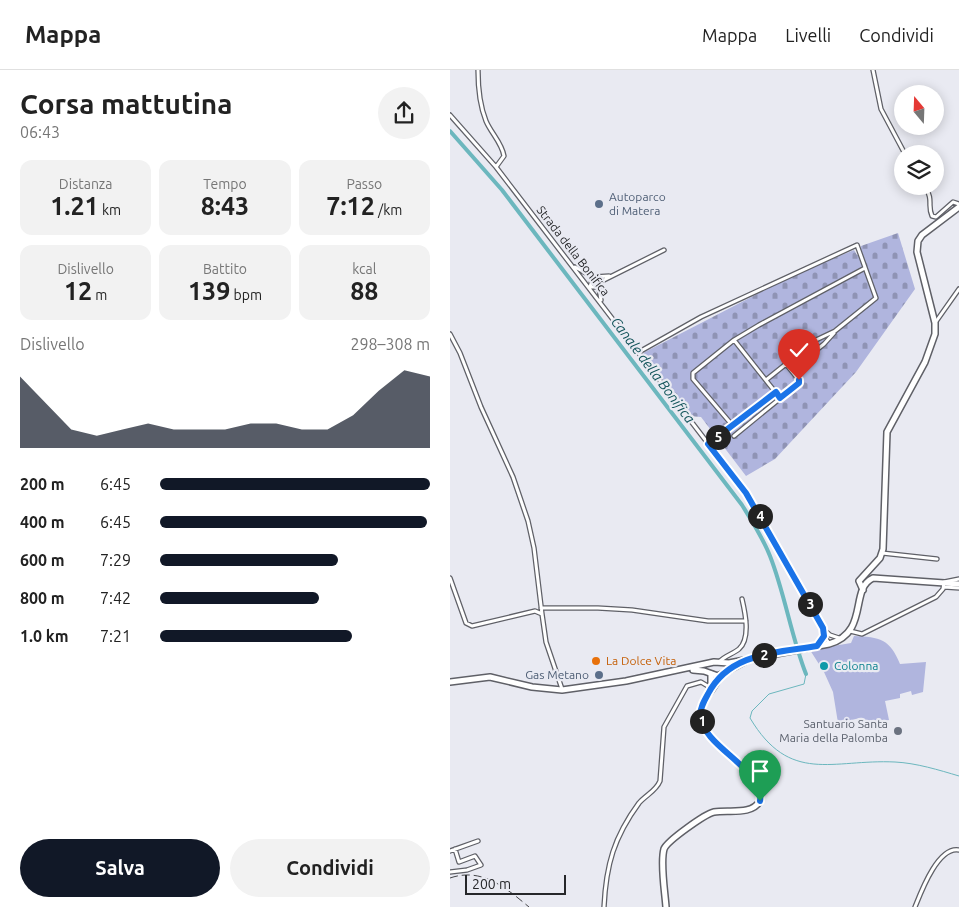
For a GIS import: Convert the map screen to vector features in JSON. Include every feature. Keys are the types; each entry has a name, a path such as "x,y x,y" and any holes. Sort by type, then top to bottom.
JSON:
{"main road":[{"path":"863,590 859,581 882,554 887,432 925,362 935,334 935,323 923,280 918,241 922,235 959,205"},
{"path":"450,682 490,677 532,687 562,690 829,644 842,639 850,631 858,615 863,590 868,580 879,577 944,585 959,584"},
{"path":"687,669 721,674 751,658"},
{"path":"666,907 664,851 668,842 708,814 749,810 758,805 760,801 757,786 734,758 715,742 701,718 702,706 721,674 723,667 719,662"},
{"path":"711,664 711,688"}],"street":[{"path":"478,70 478,83 485,120 503,150 504,156 496,167"},
{"path":"873,70 882,109 900,145"},
{"name":"Strada della Bonifica","path":"450,115 496,167 574,266 746,493 823,628"},
{"path":"929,195 932,216 936,217 953,202 959,205"},
{"path":"639,352 701,317 857,246 876,298 791,370"},
{"path":"593,277 590,288 599,287 610,276 664,250"},
{"path":"574,266 593,277 610,276"},
{"path":"733,426 692,375 734,340 865,268"},
{"path":"599,287 601,302"},
{"path":"935,323 959,289"},
{"path":"766,380 816,340 835,331"},
{"path":"450,334 464,362 522,500 532,536 546,642 562,690"},
{"path":"734,340 780,398"},
{"path":"734,436 799,383 786,364"},
{"path":"708,444 776,392"},
{"path":"882,554 888,552 937,559"},
{"path":"450,578 466,623 472,626 535,611 542,614"},
{"path":"850,631 862,634 936,597 944,585 959,579"},
{"path":"944,585 959,588"},
{"path":"719,662 740,648 746,620 742,598"},
{"path":"541,608 606,608 708,621 746,620"},
{"path":"823,628 830,635 842,639"},
{"path":"823,628 824,636 829,644"},
{"path":"829,644 830,635"},
{"path":"814,646 824,636"},
{"path":"604,907 609,866 617,837 641,801 658,786 660,781 664,726 687,686 700,682 711,688"},
{"path":"450,851 478,840"},
{"path":"450,872 467,870 480,865 476,856 459,862 455,849"},
{"path":"915,907 932,870 945,855 952,850 959,850"}],"green space":[{"path":"898,233 915,289 856,372 775,459 746,476 701,417 689,416 643,353 796,274 854,250 857,255 861,254 861,246"},
{"path":"854,636 871,637 888,644 900,664 926,662 923,692 912,695 911,691 900,694 900,698 885,701 889,720 872,723 871,720 861,723 860,718 838,723 833,692 824,672 810,650 851,643"}],"waterway":[{"name":"Canale della Bonifica","path":"450,131 502,190 742,505 761,536 770,556 806,674"},
{"path":"806,674 804,684 769,694 752,711 750,718 765,739 781,753 797,761 814,764 895,762 927,767 959,776"}],"railway":[{"path":"450,878 462,875 483,877 493,881 529,907"}],"place":[{"name":"Autoparco di Matera","path":"599,204"},
{"name":"La Dolce Vita","path":"596,661"},
{"name":"Colonna","path":"824,666"},
{"name":"Gas Metano","path":"599,675"},
{"name":"Santuario Santa Maria della Palomba","path":"898,731"}],"route":[{"path":"760,801 761,797 757,786 734,758 715,742 703,724 700,711 711,688 722,673 751,658 817,646 824,636 823,628 746,493 708,444 776,392 780,398 799,383 799,380"}]}
